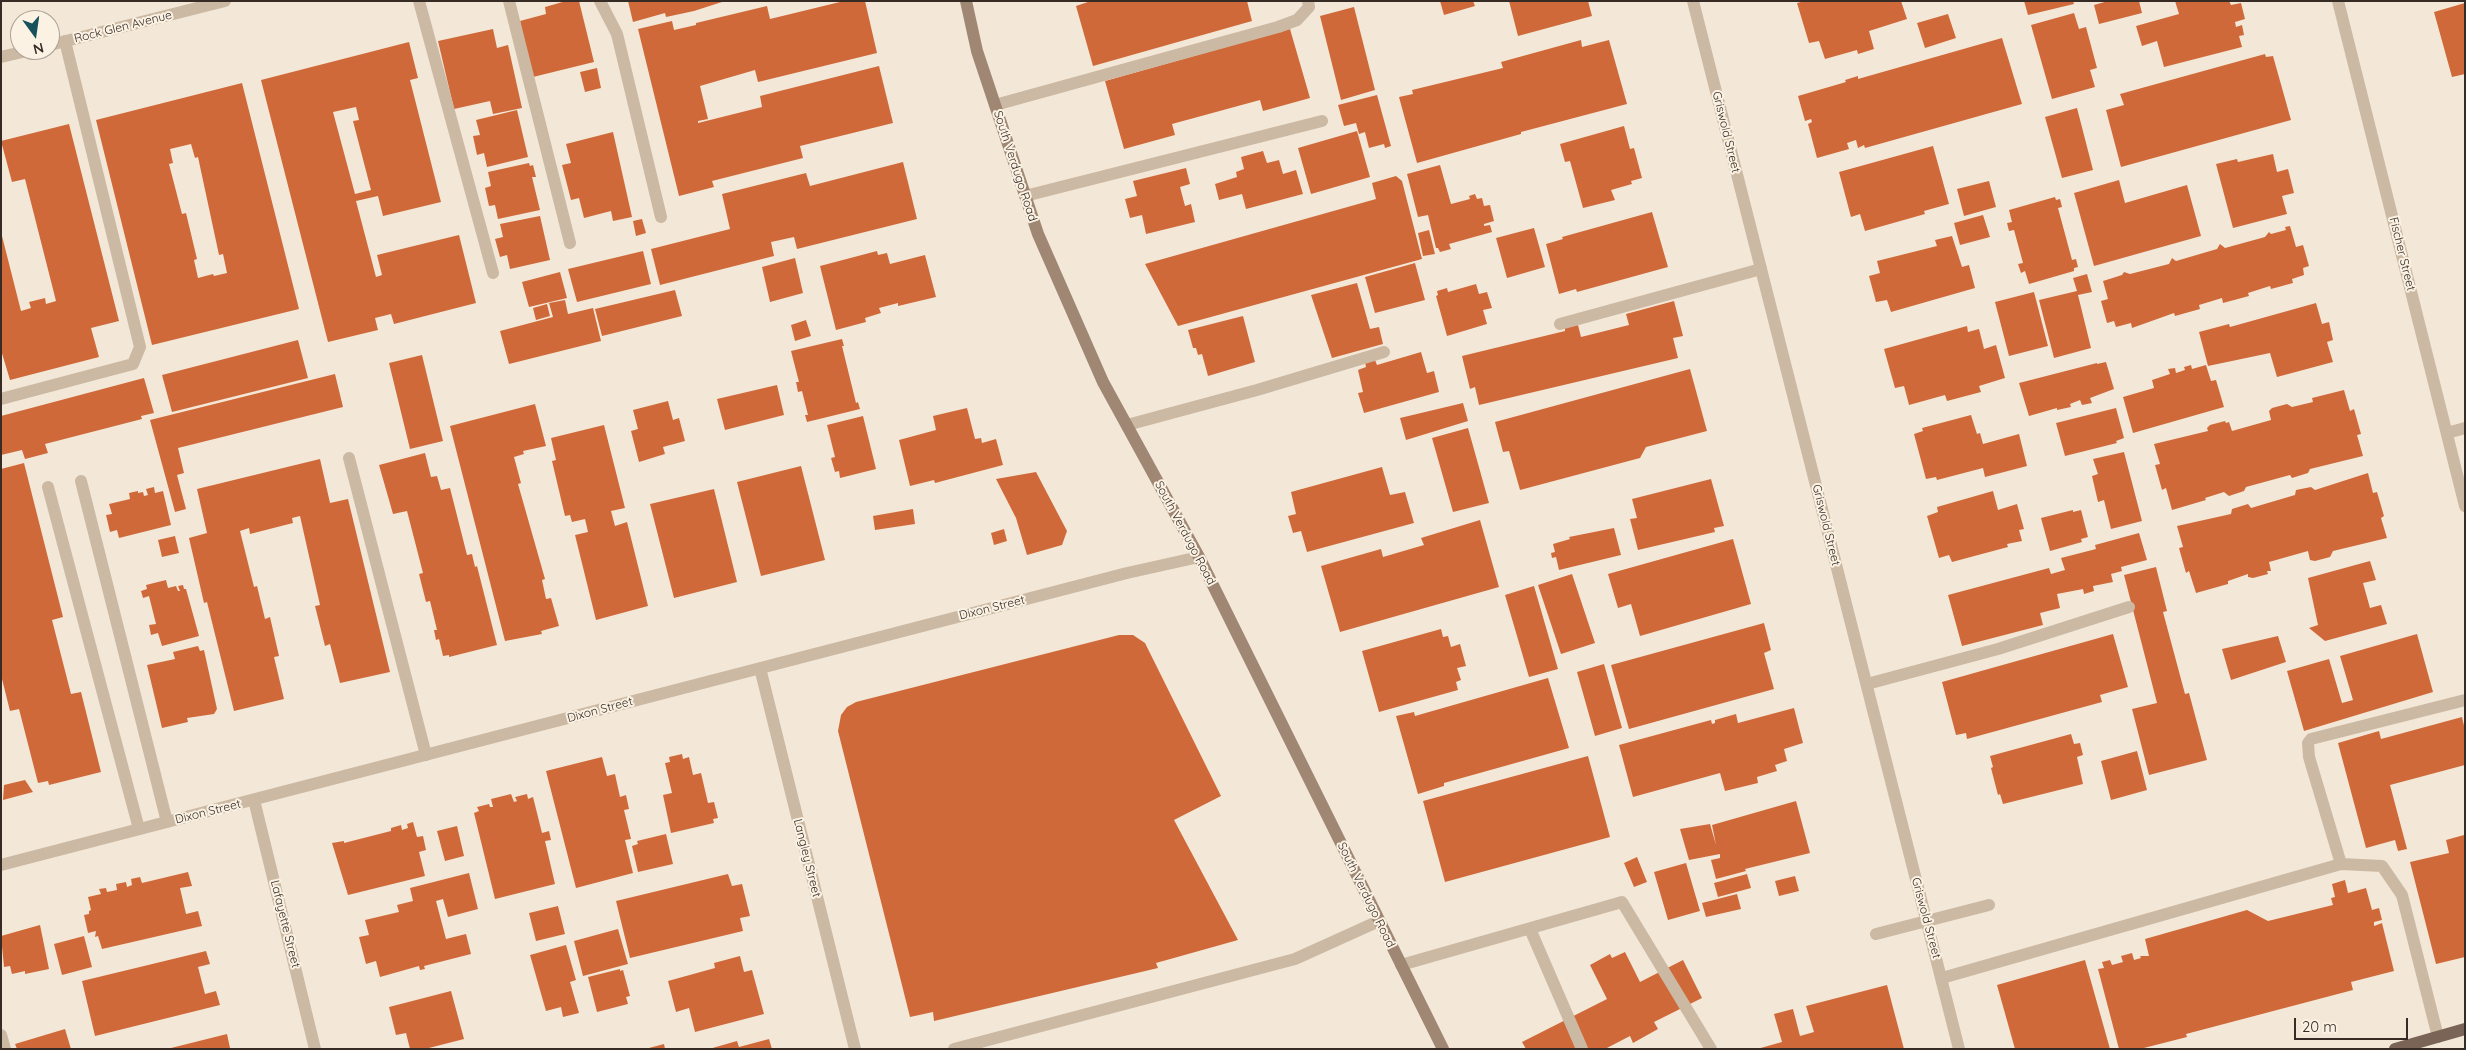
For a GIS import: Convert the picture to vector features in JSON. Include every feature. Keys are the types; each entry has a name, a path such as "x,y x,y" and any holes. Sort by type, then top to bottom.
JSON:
{"main road":[{"name":"South Verdugo Road","path":"966,1 977,51 1038,234 1092,356 1127,425 1199,557 1443,1049"},
{"path":"2395,1049 2414,1046 2465,1029"}],"street":[{"name":"Rock Glen Avenue","path":"60,42 225,1"},
{"path":"419,1 494,273"},
{"path":"509,1 570,243"},
{"path":"600,1 617,34 661,217"},
{"path":"995,105 1278,27 1297,20 1309,7 1308,1"},
{"name":"Griswold Street","path":"1693,1 1959,1049"},
{"name":"Fischer Street","path":"2338,1 2465,506"},
{"path":"1,398 133,364 140,347 65,41"},
{"path":"1025,196 1322,121"},
{"path":"1560,324 1761,270"},
{"path":"1127,425 1384,352"},
{"path":"2447,433 2465,428"},
{"path":"349,458 426,755"},
{"path":"80,480 167,822"},
{"path":"48,487 139,829"},
{"name":"Dixon Street","path":"1,865 760,668 1199,557"},
{"path":"1867,684 1998,649 2129,607"},
{"name":"Langley Street","path":"760,668 855,1049"},
{"path":"2341,864 2309,757 2308,743 2311,739 2465,700"},
{"name":"Lafayette Street","path":"254,800 315,1049"},
{"path":"1942,978 2341,864 2382,866 2402,895 2438,1037"},
{"path":"1402,966 1622,902 1711,1049"},
{"path":"1876,934 1989,905"},
{"path":"954,1049 1295,959 1379,920"},
{"path":"1530,929 1582,1049"},
{"path":"1,1035 5,1049"}],"building":[{"path":"566,1 579,1 594,62 533,77 520,21 546,14 545,7"},
{"path":"628,1 722,2 694,11 666,17 665,13 633,22"},
{"path":"844,1 865,1 877,53 758,82 755,70 700,86 708,119 698,121 698,123 762,107 760,96 879,66 893,123 800,146 803,158 712,181 714,187 679,196 638,29 672,21 674,30 767,6 770,19"},
{"path":"1091,1 1247,1 1252,21 1093,66 1076,6"},
{"path":"1440,1 1473,1 1475,6 1444,15"},
{"path":"1509,1 1588,1 1592,16 1518,36"},
{"path":"1805,1 1901,1 1907,19 1869,31 1874,49 1858,54 1857,50 1825,59 1819,41 1809,43 1797,3"},
{"path":"2024,1 2073,1 2074,4 2028,15"},
{"path":"2108,1 2139,1 2142,13 2099,24 2094,5"},
{"path":"2175,1 2229,1 2231,5 2241,3 2245,19 2235,22 2236,27 2242,25 2244,35 2239,36 2242,47 2164,67 2157,41 2142,46 2136,26 2179,14"},
{"path":"2465,3 2465,74 2452,77 2434,12"},
{"path":"1354,7 1375,90 1341,100 1320,16"},
{"path":"2074,13 2079,29 2086,27 2097,68 2090,70 2095,87 2052,99 2031,25"},
{"path":"1948,14 1956,38 1925,48 1917,23"},
{"path":"493,29 497,48 508,45 522,108 493,114 490,101 454,109 438,41"},
{"path":"1290,29 1310,98 1263,111 1260,100 1172,124 1175,135 1124,149 1105,81"},
{"path":"2002,38 2022,104 1865,148 1864,145 1858,148 1856,140 1847,143 1849,149 1817,158 1808,124 1812,122 1811,119 1805,121 1798,96 1846,82 1845,80 1858,76 1858,79"},
{"path":"1581,40 1582,47 1609,40 1627,104 1521,132 1521,134 1417,163 1399,97 1413,94 1412,90 1503,68 1501,62"},
{"path":"409,42 418,78 410,80 441,202 383,216 378,196 356,201 376,277 382,275 377,255 459,235 476,303 394,324 391,314 375,318 378,330 328,342 261,80","holes":["356,107 359,120 353,121 371,190 355,194 333,112"]},
{"path":"2265,54 2266,57 2273,56 2291,120 2121,167 2106,110 2124,105 2120,94"},
{"path":"597,68 601,88 585,92 580,72"},
{"path":"242,83 299,309 152,345 96,120","holes":["191,144 195,158 198,157 219,255 223,254 227,273 198,278 194,260 197,259 186,213 182,214 169,164 173,163 170,149"]},
{"path":"1377,95 1391,146 1385,148 1384,144 1369,148 1365,132 1359,134 1356,123 1344,126 1338,105"},
{"path":"2077,108 2093,170 2062,178 2045,117"},
{"path":"517,110 528,157 487,167 484,153 477,155 473,136 480,135 476,120"},
{"path":"69,124 119,321 91,328 99,357 10,380 1,350 1,232 21,311 31,308 29,302 45,298 46,304 56,301 25,179 12,182 1,141"},
{"path":"1624,126 1630,149 1634,148 1642,178 1631,181 1632,184 1611,190 1615,200 1583,208 1570,161 1565,162 1560,144"},
{"path":"1357,131 1370,177 1311,194 1298,148"},
{"path":"613,132 632,217 613,221 611,211 584,218 579,198 571,200 562,165 571,163 566,144"},
{"path":"1933,146 1949,204 1924,211 1925,214 1865,231 1860,214 1851,217 1839,172"},
{"path":"1263,151 1267,163 1279,160 1283,174 1296,170 1303,194 1246,209 1242,194 1219,200 1215,184 1237,177 1236,172 1244,169 1241,157"},
{"path":"2273,154 2277,172 2288,169 2294,193 2282,196 2287,214 2233,228 2216,164 2237,159 2238,162"},
{"path":"903,162 917,219 797,249 794,237 771,242 774,256 660,285 651,249 730,229 722,194 806,173 810,186"},
{"path":"529,163 530,166 533,165 536,177 532,177 540,210 498,219 495,205 489,206 485,188 491,186 488,172"},
{"path":"1440,165 1451,204 1470,199 1469,196 1475,194 1477,199 1482,198 1484,206 1490,205 1494,221 1484,224 1484,226 1490,225 1492,232 1449,244 1451,249 1440,252 1436,248 1428,215 1418,217 1407,174"},
{"path":"1186,168 1190,184 1180,187 1185,206 1191,204 1195,222 1146,234 1142,215 1130,218 1125,199 1137,196 1133,181"},
{"path":"1396,176 1402,181 1422,259 1178,326 1145,264 1376,199 1372,183"},
{"path":"2119,180 2125,203 2187,185 2201,236 2094,266 2074,193"},
{"path":"1989,181 1996,207 1964,216 1957,189"},
{"path":"2055,197 2056,200 2060,199 2062,207 2058,208 2072,260 2076,259 2078,267 2074,268 2074,271 2029,284 2025,271 2021,273 2018,264 2023,263 2014,230 2009,231 2007,223 2012,222 2009,210"},
{"path":"1652,212 1668,267 1577,292 1576,289 1559,294 1546,244 1563,239 1562,237"},
{"path":"1983,215 1990,237 1960,245 1954,223"},
{"path":"540,216 550,260 510,269 507,255 500,257 495,239 503,237 500,224"},
{"path":"642,219 646,233 636,236 633,221"},
{"path":"2290,226 2296,247 2303,245 2309,266 2303,268 2304,275 2292,279 2293,283 2271,289 2270,286 2248,293 2249,296 2223,303 2222,298 2199,305 2200,309 2175,316 2174,313 2132,328 2131,323 2116,327 2114,321 2107,323 2101,301 2108,299 2103,281 2122,275 2124,272 2130,274 2169,264 2172,258 2176,261 2217,249 2220,244 2225,248 2265,237 2269,232 2271,234 2286,230 2285,227"},
{"path":"1534,228 1545,267 1507,278 1496,238"},
{"path":"1429,230 1435,254 1423,256 1418,233"},
{"path":"1952,236 1962,267 1969,265 1975,288 1891,312 1887,300 1876,302 1869,276 1880,273 1877,261 1937,246 1935,240"},
{"path":"643,251 651,284 577,302 568,269"},
{"path":"877,251 878,255 887,253 890,264 925,255 936,297 898,306 898,303 879,308 881,313 865,318 866,322 836,330 820,266"},
{"path":"795,258 803,293 770,302 762,267"},
{"path":"1415,263 1425,300 1375,313 1365,277"},
{"path":"560,272 567,298 529,307 522,282"},
{"path":"2087,274 2092,292 2078,295 2091,348 2054,358 2039,300 2077,291 2073,278"},
{"path":"1357,283 1370,329 1379,327 1383,344 1332,358 1311,295"},
{"path":"1476,284 1479,294 1487,292 1492,308 1483,310 1487,324 1447,336 1436,296 1438,295 1437,291 1447,288 1448,292"},
{"path":"675,290 682,316 602,336 595,309"},
{"path":"2034,292 2048,346 2009,356 1995,302"},
{"path":"565,300 568,314 593,308 601,341 509,364 500,331 553,317 549,303"},
{"path":"1674,301 1683,336 1673,338 1678,358 1479,405 1475,387 1470,389 1462,356 1565,331 1565,328 1578,325 1581,337 1629,325 1626,314"},
{"path":"2316,303 2322,324 2329,322 2333,340 2327,342 2333,362 2277,377 2270,353 2208,366 2199,332 2229,324 2230,327"},
{"path":"547,304 550,316 536,320 533,308"},
{"path":"1243,316 1255,362 1208,376 1202,354 1198,355 1196,348 1193,348 1188,330"},
{"path":"806,320 811,336 795,341 791,325"},
{"path":"1967,326 1968,332 1979,329 1984,349 1996,345 2005,378 1979,386 1981,392 1947,401 1945,395 1909,405 1904,386 1895,388 1884,349"},
{"path":"842,339 856,403 858,402 860,409 807,422 805,415 808,415 802,391 798,392 796,382 799,382 791,351"},
{"path":"298,340 308,378 172,412 162,375"},
{"path":"1421,352 1427,373 1434,371 1439,392 1364,413 1358,393 1363,392 1358,370 1366,367 1365,362 1375,360 1377,365"},
{"path":"422,355 443,441 410,449 389,363"},
{"path":"2106,362 2114,389 2090,398 2092,403 2082,405 2080,400 2070,404 2071,407 2057,410 2057,408 2029,416 2019,383"},
{"path":"2191,365 2192,369 2206,365 2211,381 2216,380 2224,407 2133,433 2123,397 2154,388 2152,380 2170,374 2168,369 2175,368 2176,373 2185,370 2184,367"},
{"path":"1690,369 1707,431 1646,447 1640,458 1520,490 1509,451 1503,452 1495,422"},
{"path":"335,374 343,407 178,448 184,473 177,475 186,509 175,512 150,420"},
{"path":"144,378 154,413 141,416 142,419 45,444 48,453 25,459 22,450 1,455 1,416"},
{"path":"777,385 784,415 725,430 717,399"},
{"path":"2344,390 2350,411 2354,409 2361,434 2357,435 2363,456 2310,469 2308,473 2292,478 2290,475 2246,487 2244,491 2229,496 2224,492 2205,498 2206,500 2172,510 2166,488 2162,490 2155,465 2160,464 2154,444 2208,431 2207,428 2210,425 2225,421 2226,423 2229,422 2232,431 2271,420 2269,411 2272,408 2287,404 2292,407 2313,402 2312,398"},
{"path":"668,401 673,420 679,418 685,441 663,447 665,454 639,462 631,431 638,429 633,410"},
{"path":"1463,403 1468,421 1406,440 1400,418"},
{"path":"535,404 546,446 523,451 524,454 514,457 521,483 518,484 545,579 542,580 546,599 551,598 559,626 541,631 542,634 505,641 450,426"},
{"path":"967,408 975,439 981,438 982,443 996,439 1003,465 935,483 934,480 910,486 899,440 936,430 933,416"},
{"path":"2116,408 2124,438 2116,441 2117,443 2065,456 2056,423"},
{"path":"1971,415 1977,434 1980,433 1983,444 2019,434 2027,466 1985,477 1983,468 1937,480 1936,477 1926,479 1914,434 1923,431 1922,428"},
{"path":"863,416 876,469 840,478 839,471 835,472 831,458 835,457 827,425"},
{"path":"604,425 625,508 611,511 615,526 627,522 648,606 596,620 575,535 588,532 585,519 572,522 570,515 565,516 552,461 556,460 551,438"},
{"path":"1468,428 1489,503 1453,512 1432,438"},
{"path":"2124,452 2142,521 2111,529 2104,500 2098,502 2092,476 2098,474 2093,459"},
{"path":"425,453 431,477 437,476 441,490 450,488 467,555 472,554 475,567 477,566 497,645 449,657 449,655 443,656 439,639 436,640 434,630 437,630 430,601 426,602 419,574 423,573 407,511 393,514 379,465"},
{"path":"320,459 330,503 348,499 390,672 340,683 330,644 325,646 315,606 320,605 300,516 292,518 293,523 250,534 249,528 240,531 254,587 257,586 265,619 270,617 279,656 274,657 284,699 234,711 207,602 204,603 189,538 207,533 197,489"},
{"path":"24,463 63,617 52,620 71,694 81,692 101,772 49,785 48,781 38,783 19,709 10,711 1,675 1,469"},
{"path":"801,466 825,560 761,576 737,482"},
{"path":"1382,467 1390,495 1405,492 1414,523 1307,552 1301,531 1293,533 1288,516 1296,514 1291,492"},
{"path":"1036,472 1067,531 1062,545 1027,555 1016,518 996,479"},
{"path":"2368,473 2373,493 2377,492 2384,516 2381,518 2387,538 2333,551 2330,557 2315,561 2310,560 2308,551 2269,562 2271,571 2267,571 2268,574 2253,578 2248,577 2248,574 2228,581 2228,584 2196,593 2189,571 2186,573 2179,548 2183,547 2177,526 2231,514 2232,509 2248,504 2251,508 2295,495 2296,490 2311,487 2315,490"},
{"path":"1711,479 1724,526 1714,528 1715,532 1638,550 1630,519 1637,518 1632,499"},
{"path":"154,487 155,493 163,491 171,525 119,538 117,530 110,532 106,515 112,514 109,504 130,499 129,493 138,491 138,493 143,492 144,496 148,495 146,489"},
{"path":"714,489 737,582 674,598 650,504"},
{"path":"1993,491 1998,510 2017,504 2024,529 2019,530 2022,541 2007,544 2008,547 1952,562 1949,555 1939,558 1927,516 1938,512 1937,507"},
{"path":"913,509 915,524 875,530 873,516"},
{"path":"2073,510 2073,512 2081,510 2088,537 2081,539 2082,542 2050,551 2041,518"},
{"path":"1480,520 1499,587 1340,632 1321,566 1381,549 1383,557 1424,545 1421,538"},
{"path":"1614,528 1621,555 1559,570 1556,557 1552,558 1551,553 1555,552 1553,544 1570,539 1569,537"},
{"path":"1004,529 1007,541 994,545 991,533"},
{"path":"2139,533 2147,560 2121,567 2122,571 2111,574 2113,582 2093,586 2094,591 2084,594 2083,589 2057,594 2060,608 2040,613 2043,625 1962,646 1948,595 2049,568 2051,574 2065,570 2061,558 2096,549 2095,545"},
{"path":"175,536 179,553 162,557 158,540"},
{"path":"1733,539 1751,604 1640,636 1631,604 1618,608 1608,574"},
{"path":"2370,561 2376,580 2363,583 2370,608 2381,605 2387,624 2325,641 2309,628 2318,625 2308,578"},
{"path":"2156,567 2167,611 2163,612 2185,694 2189,693 2207,760 2149,775 2132,709 2157,703 2124,575"},
{"path":"1572,574 1595,643 1561,654 1538,585"},
{"path":"166,580 168,588 176,586 178,591 180,591 178,586 183,585 184,589 186,589 199,636 162,646 158,633 151,635 149,625 156,624 149,596 143,598 141,591 147,589 146,585"},
{"path":"1534,586 1558,669 1529,677 1505,595"},
{"path":"1764,623 1771,650 1764,653 1774,689 1629,729 1611,665"},
{"path":"1441,629 1443,637 1448,636 1451,647 1460,644 1466,666 1457,668 1461,680 1456,682 1458,690 1379,712 1362,651"},
{"path":"2113,634 2128,687 2100,695 2102,702 1967,739 1966,733 1956,735 1942,682"},
{"path":"2417,634 2433,692 2304,731 2287,671 2329,659 2342,703 2353,700 2340,656"},
{"path":"1119,635 1133,635 1145,643 1221,796 1174,820 1238,940 1156,963 1158,968 934,1021 933,1012 910,1017 838,731 841,715 847,707 856,702"},
{"path":"2278,636 2286,662 2231,680 2222,649"},
{"path":"198,646 200,651 204,650 217,709 214,714 187,718 188,722 162,728 147,665 175,659 173,652"},
{"path":"1604,664 1622,728 1595,736 1577,672"},
{"path":"1548,678 1569,748 1444,783 1444,786 1418,794 1396,716 1414,712 1415,716"},
{"path":"1794,708 1803,743 1784,749 1787,761 1775,765 1777,771 1757,777 1758,783 1725,791 1720,773 1633,797 1619,745 1711,720 1712,724 1715,723 1715,720 1736,714 1738,723"},
{"path":"2462,717 2465,730 2465,765 2390,785 2407,849 2398,851 2395,840 2366,848 2338,743 2379,731 2381,739"},
{"path":"2071,734 2074,744 2080,743 2083,755 2077,757 2083,784 2003,804 2000,794 1998,795 1990,756"},
{"path":"2137,751 2147,790 2111,800 2101,761"},
{"path":"682,754 683,759 689,757 693,775 701,773 708,803 714,802 718,818 713,819 714,823 671,833 663,795 672,793 665,763 670,762 669,757"},
{"path":"1588,756 1610,837 1445,882 1423,801"},
{"path":"602,757 607,776 615,774 620,797 626,795 629,809 624,810 631,839 625,840 633,873 576,888 546,771"},
{"path":"25,780 33,792 3,800 4,785"},
{"path":"511,794 514,802 517,801 515,797 527,794 528,799 533,797 542,833 549,831 551,840 545,841 555,884 495,899 474,813 479,811 477,807 489,804 490,807 493,807 491,799"},
{"path":"1796,801 1810,853 1745,869 1746,871 1716,879 1711,860 1720,858 1720,854 1689,860 1680,829 1710,824 1716,845 1712,825"},
{"path":"413,822 417,837 423,836 426,850 419,852 425,876 348,895 332,843 344,841 344,843 391,831 391,828 401,825 402,830 408,828 407,824"},
{"path":"457,826 464,856 445,861 437,831"},
{"path":"666,834 673,864 638,872 632,846 638,844 637,841"},
{"path":"2464,835 2465,957 2436,964 2410,862 2449,853 2446,840"},
{"path":"1637,857 1647,882 1634,887 1624,863"},
{"path":"1686,863 1700,911 1668,920 1654,872"},
{"path":"188,872 192,886 180,888 186,914 198,911 202,926 102,949 98,936 95,937 96,931 88,933 84,915 89,914 91,910 88,897 101,894 99,889 106,888 107,892 117,890 116,884 126,882 127,887 132,885 131,879 140,877 142,883"},
{"path":"469,873 478,909 448,917 443,899 436,901 446,939 466,934 471,954 424,966 425,969 420,970 419,966 380,977 376,961 366,964 359,937 369,935 365,920 399,912 397,905 413,901 410,888"},
{"path":"728,874 732,886 742,884 750,916 740,918 743,931 630,958 616,901"},
{"path":"1747,874 1751,888 1718,897 1714,883"},
{"path":"1795,876 1799,891 1779,896 1775,881"},
{"path":"2345,880 2348,893 2366,888 2372,910 2379,908 2382,920 2374,922 2374,926 2382,923 2394,971 2351,982 2353,990 2186,1034 2187,1037 2140,1049 2119,1049 2098,969 2104,968 2102,962 2110,960 2112,965 2123,962 2121,956 2132,953 2134,960 2141,958 2140,956 2149,956 2145,939 2247,910 2268,921 2333,905 2331,898 2335,897 2332,884"},
{"path":"1737,894 1741,909 1706,917 1702,903"},
{"path":"558,906 565,934 536,941 529,913"},
{"path":"40,925 49,969 25,974 25,971 12,974 10,966 4,967 1,936"},
{"path":"618,929 628,964 583,976 574,941"},
{"path":"84,936 92,967 62,975 54,944"},
{"path":"566,945 576,980 570,982 579,1013 563,1017 561,1007 546,1011 530,955"},
{"path":"206,951 210,964 198,967 205,994 216,991 220,1005 95,1036 82,981"},
{"path":"1625,952 1640,982 1683,960 1702,998 1654,1022 1658,1029 1633,1043 1630,1036 1605,1049 1526,1049 1522,1042 1607,999 1590,965 1610,954 1612,958"},
{"path":"740,956 744,972 752,970 764,1014 695,1032 689,1008 676,1012 668,981 715,968 714,963"},
{"path":"2085,960 2110,1049 2015,1049 1997,985"},
{"path":"620,969 620,971 623,970 630,996 626,997 628,1004 597,1012 588,977"},
{"path":"1887,985 1904,1049 1757,1049 1782,1042 1774,1014 1793,1009 1800,1036 1814,1032 1806,1006"},
{"path":"451,991 464,1039 425,1049 410,1049 406,1033 396,1035 389,1007"},
{"path":"65,1029 71,1049 17,1049 15,1044"},
{"path":"227,1034 230,1048 171,1049 171,1048"},
{"path":"769,1039 772,1049 709,1049 737,1041 739,1047"},
{"path":"664,1044 665,1049 649,1049 649,1048"}]}
